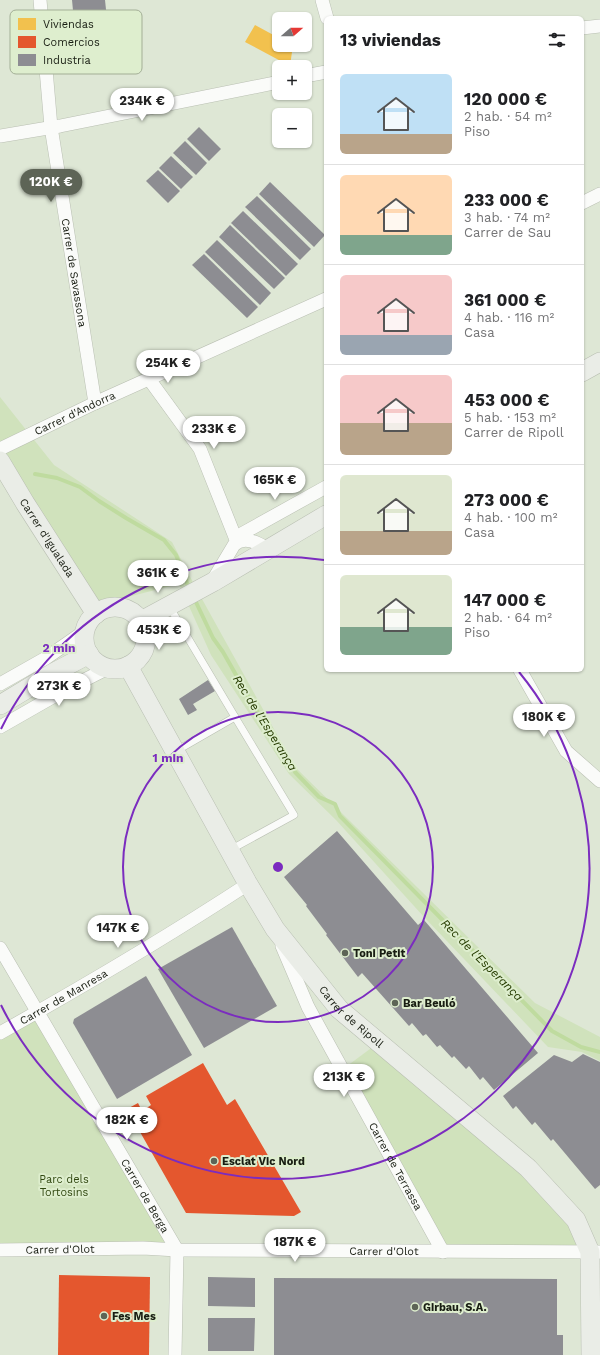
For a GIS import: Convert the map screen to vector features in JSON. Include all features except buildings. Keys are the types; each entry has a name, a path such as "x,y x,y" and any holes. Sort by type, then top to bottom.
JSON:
{"street":[{"name":"Carrer de Savassona","path":"40,0 41,10"},
{"path":"322,0 326,16"},
{"path":"584,28 600,26"},
{"path":"312,75 324,72"},
{"name":"Carrer de Savassona","path":"46,74 51,127 95,403"},
{"path":"0,136 272,83"},
{"path":"584,202 600,194"},
{"name":"Carrer d'Andorra","path":"0,449 95,403 324,300"},
{"path":"584,371 600,362"},
{"path":"149,379 200,449 237,539"},
{"name":"Carrer d'Igualada","path":"0,460 25,503 96,614"},
{"path":"213,582 237,539 324,488"},
{"path":"141,621 213,582 324,515"},
{"path":"237,539 251,541 268,549"},
{"path":"120,607 130,611 141,621 146,638 144,649 138,659 128,666 108,668 97,663 89,654 85,643 85,632 89,622 96,614 105,609 120,607"},
{"path":"0,684 46,658 85,632"},
{"path":"0,705 53,673 89,654"},
{"name":"Carrer de Ripoll","path":"128,666 248,884 275,929 339,1009 528,1168 576,1220 595,1252 592,1355"},
{"path":"0,727 74,685 108,668"},
{"path":"521,672 566,751 600,781"},
{"name":"Carrer de Manresa","path":"0,1033 38,1012 248,884"},
{"name":"Carrer de Terrassa","path":"275,929 308,1007 443,1252"},
{"name":"Carrer de Berga","path":"0,948 176,1250"},
{"name":"Carrer d'Olot","path":"0,1250 143,1248 176,1250 595,1252"},
{"path":"175,1355 176,1250"}],"lane":[{"path":"169,605 294,815 230,850"},
{"path":"175,752 235,717"}],"green space":[{"path":"0,397 54,465 172,542 295,767 535,1003 600,1037 600,1061 582,1052 548,1047 424,917 336,820 289,774 211,655 179,584 96,605 0,461"},
{"name":"Parc dels Tortosins","path":"38,1012 177,1250 0,1250 0,1033"},
{"path":"378,1043 528,1168 590,1252 443,1252 343,1069"}],"waterway":[{"name":"Rec de l'Esperança","path":"35,474 57,478 80,487 99,501 164,540 176,555 189,588"},
{"name":"Rec de l'Esperança","path":"194,598 213,638 223,652 248,696 295,772 319,797 335,804 340,816 552,1031 581,1047 600,1052"}],"place":[{"name":"Toni Petit","path":"345,953"},
{"name":"Bar Beuló","path":"395,1003"},
{"name":"Esclat Vic Nord","path":"214,1161"},
{"name":"Girbau, S.A.","path":"415,1307"},
{"name":"Fes Mes","path":"104,1316"}]}
